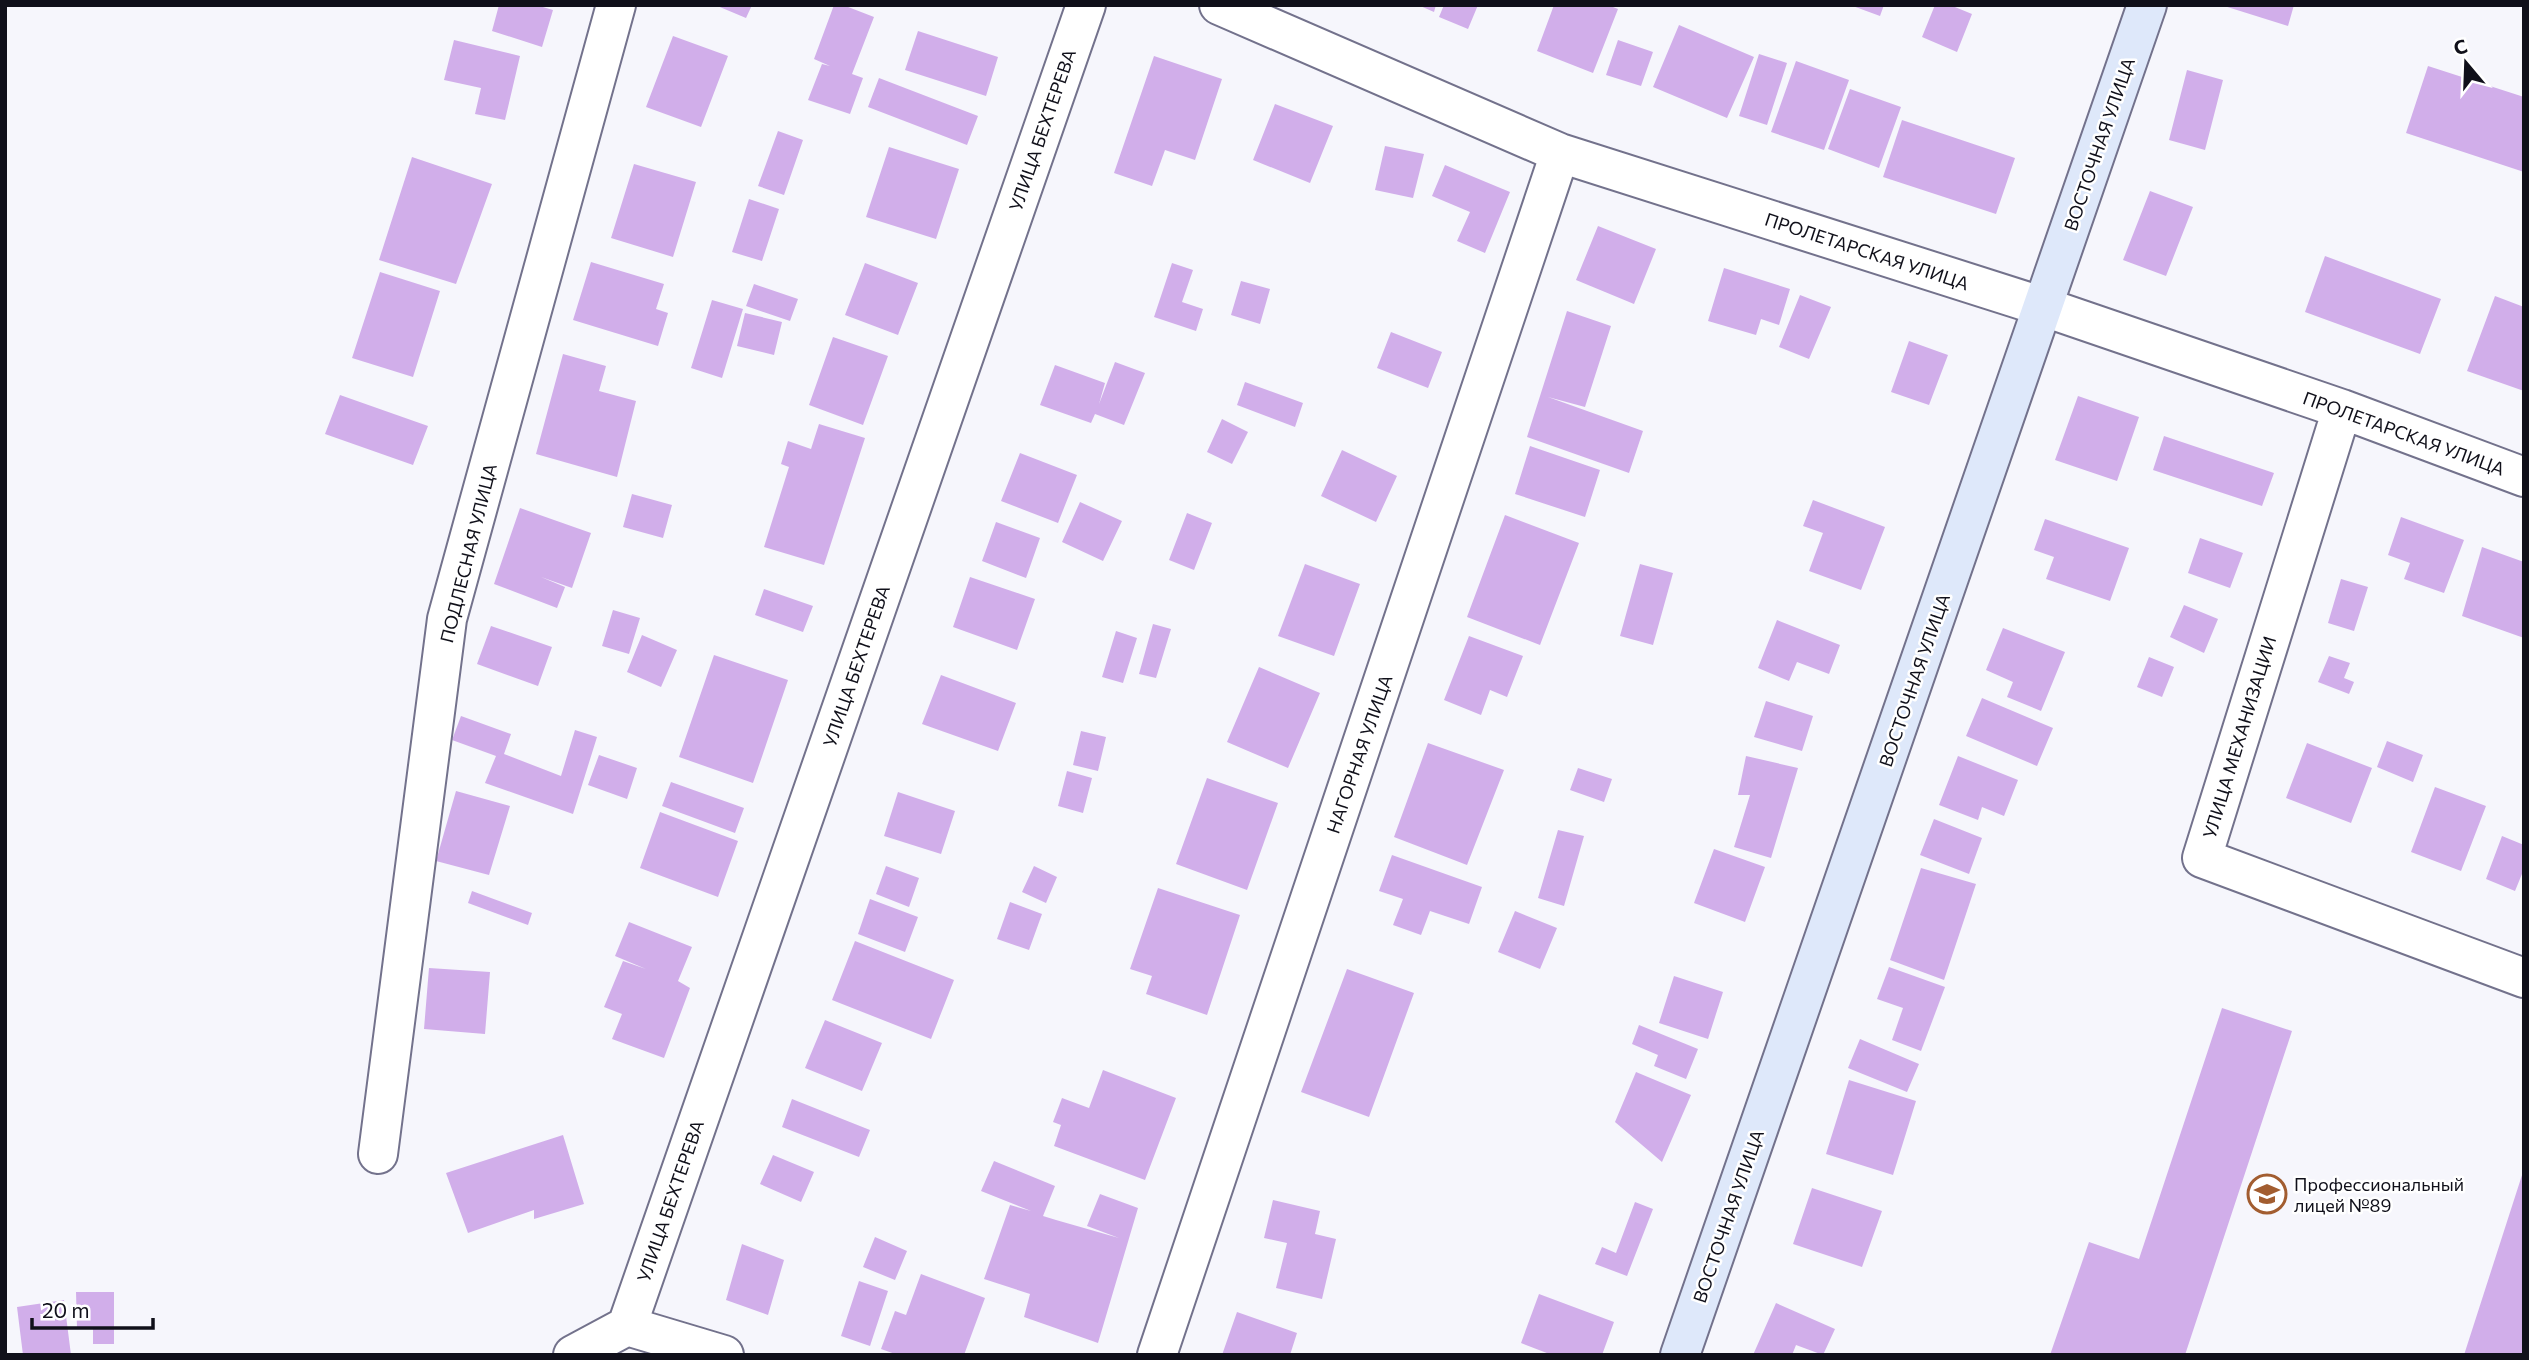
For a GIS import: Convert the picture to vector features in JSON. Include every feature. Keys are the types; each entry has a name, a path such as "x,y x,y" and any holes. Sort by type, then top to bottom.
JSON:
{"street":[{"name":"ПОДЛЕСНАЯ УЛИЦА","path":"378,1154 447,619 616,5"},
{"name":"УЛИЦА БЕХТЕРЕВА","path":"627,1326 1086,5"},
{"name":"ПРОЛЕТАРСКАЯ УЛИЦА","path":"1219,5 1560,153 2044,307 2342,409 2524,477"},
{"name":"ВОСТОЧНАЯ УЛИЦА","path":"1680,1355 2147,5"},
{"name":"НАГОРНАЯ УЛИЦА","path":"1157,1355 1560,153"},
{"name":"УЛИЦА МЕХАНИЗАЦИИ","path":"2342,409 2202,858 2524,978"},
{"path":"573,1355 627,1326 724,1355"}],"building":[{"path":"499,5 536,5 553,10 542,47 492,31"},
{"path":"715,5 752,5 746,18"},
{"path":"834,5 843,5 874,17 852,74 863,78 850,114 808,100 822,64 830,66 814,59"},
{"path":"1418,5 1436,5 1434,12"},
{"path":"1444,5 1478,5 1468,29 1439,17"},
{"path":"1554,5 1608,5 1618,9 1593,73 1537,51"},
{"path":"1850,5 1884,5 1880,16"},
{"path":"1935,5 1950,5 1972,14 1957,52 1922,37"},
{"path":"2221,5 2294,5 2288,26"},
{"path":"1679,25 1754,57 1727,118 1653,87"},
{"path":"918,31 998,57 986,96 905,70"},
{"path":"673,36 728,56 701,127 646,107"},
{"path":"454,40 520,56 505,120 475,114 481,88 444,80"},
{"path":"1618,40 1653,52 1641,86 1606,75"},
{"path":"1759,54 1787,63 1767,125 1739,116"},
{"path":"1154,56 1222,79 1195,160 1165,150 1152,186 1114,173"},
{"path":"1796,61 1849,80 1824,150 1771,132"},
{"path":"2428,66 2524,97 2524,172 2406,133"},
{"path":"2187,70 2223,80 2205,150 2169,140"},
{"path":"879,78 978,116 967,145 868,107"},
{"path":"1850,89 1901,107 1879,168 1828,149"},
{"path":"1275,104 1333,126 1310,183 1253,160"},
{"path":"1902,120 2015,158 1996,214 1883,177"},
{"path":"778,131 803,140 784,195 758,186"},
{"path":"1385,146 1424,154 1413,198 1375,190"},
{"path":"889,147 959,169 936,239 866,217"},
{"path":"412,157 492,184 456,284 379,260"},
{"path":"634,164 696,182 673,257 611,238"},
{"path":"1445,165 1510,192 1485,253 1457,241 1470,212 1432,196"},
{"path":"2150,191 2193,207 2166,276 2123,260"},
{"path":"749,199 779,209 762,261 732,252"},
{"path":"1598,226 1656,249 1634,304 1576,280"},
{"path":"2325,256 2441,299 2420,354 2305,312"},
{"path":"591,262 664,284 656,309 668,313 658,346 573,320"},
{"path":"865,263 918,283 898,335 845,315"},
{"path":"1172,263 1193,270 1182,302 1203,309 1196,331 1154,317"},
{"path":"1724,268 1790,289 1779,325 1761,319 1756,335 1708,321"},
{"path":"380,272 440,291 413,377 352,358"},
{"path":"1241,281 1270,289 1260,324 1231,315"},
{"path":"754,284 798,299 790,321 746,306"},
{"path":"1800,295 1831,307 1809,359 1779,347"},
{"path":"2495,296 2524,307 2524,391 2467,371"},
{"path":"712,300 743,309 722,378 691,368"},
{"path":"1567,311 1611,326 1585,407 1548,397 1643,431 1629,473 1527,437"},
{"path":"745,313 782,322 774,355 737,346"},
{"path":"1391,332 1442,352 1428,388 1377,368"},
{"path":"833,337 888,356 863,425 809,405"},
{"path":"1909,341 1948,355 1929,405 1891,392"},
{"path":"563,354 606,366 599,391 636,401 617,477 536,454"},
{"path":"1115,362 1145,373 1124,425 1095,414 1091,423 1040,405 1055,365 1105,383 1099,404"},
{"path":"1245,382 1303,403 1295,427 1237,405"},
{"path":"340,395 428,426 413,465 325,434"},
{"path":"2078,396 2139,417 2117,481 2055,460"},
{"path":"1222,419 1248,432 1232,464 1207,452"},
{"path":"819,424 865,438 824,565 764,547 789,467 781,464 788,441 811,449"},
{"path":"2164,436 2274,473 2262,506 2153,470"},
{"path":"1530,446 1600,470 1585,517 1515,494"},
{"path":"1342,450 1397,476 1376,522 1321,496"},
{"path":"1020,453 1077,475 1058,523 1001,501"},
{"path":"632,494 672,505 663,538 623,527"},
{"path":"1813,500 1885,527 1861,590 1809,571 1823,533 1803,526"},
{"path":"1080,502 1122,521 1103,561 1062,542"},
{"path":"520,508 591,533 572,588 541,577 565,587 557,608 494,584"},
{"path":"1187,513 1212,523 1194,570 1169,560"},
{"path":"1505,515 1579,543 1540,645 1467,617"},
{"path":"2401,517 2464,540 2444,593 2404,579 2410,563 2388,555"},
{"path":"2045,519 2129,548 2110,601 2046,579 2054,557 2034,550"},
{"path":"996,522 1040,538 1026,578 982,561"},
{"path":"2200,538 2243,553 2230,588 2188,573"},
{"path":"2482,547 2524,562 2524,638 2462,616"},
{"path":"1305,564 1360,584 1334,656 1278,636"},
{"path":"1640,564 1673,573 1653,645 1620,636"},
{"path":"970,577 1035,599 1017,650 953,627"},
{"path":"2341,579 2368,587 2354,631 2328,623"},
{"path":"764,589 813,606 803,632 755,615"},
{"path":"2184,605 2218,619 2204,653 2170,637"},
{"path":"613,610 640,618 629,654 602,646"},
{"path":"1777,620 1840,645 1829,674 1797,662 1789,681 1758,668"},
{"path":"1153,624 1171,629 1156,678 1139,674"},
{"path":"491,626 552,647 538,686 477,664"},
{"path":"2003,628 2065,652 2041,711 2007,697 2013,682 1986,670"},
{"path":"1116,631 1137,638 1123,683 1102,677"},
{"path":"642,635 677,650 661,687 627,672"},
{"path":"1469,636 1523,656 1507,697 1490,690 1481,715 1444,700"},
{"path":"714,655 788,680 753,783 679,757"},
{"path":"2329,656 2350,663 2344,678 2354,682 2349,694 2318,682"},
{"path":"2149,657 2174,667 2162,697 2137,687"},
{"path":"1259,667 1320,693 1288,768 1227,742"},
{"path":"941,675 1016,703 998,751 922,724"},
{"path":"1982,698 2053,728 2037,766 1966,736"},
{"path":"1766,701 1813,716 1802,751 1754,737"},
{"path":"461,716 511,734 504,754 561,776 575,730 597,737 573,814 485,783 496,756 452,740"},
{"path":"1081,731 1106,737 1098,771 1073,765"},
{"path":"2387,741 2423,755 2413,782 2377,767"},
{"path":"1428,743 1504,770 1467,865 1394,837"},
{"path":"2307,743 2372,768 2351,823 2286,798"},
{"path":"599,755 637,768 627,799 588,785"},
{"path":"1746,756 1798,768 1771,858 1734,847 1750,795 1738,795"},
{"path":"1958,756 2018,780 2004,816 1982,807 1978,820 1939,805"},
{"path":"1578,768 1612,779 1604,802 1570,790"},
{"path":"1067,771 1092,778 1083,813 1058,806"},
{"path":"1207,778 1278,803 1247,890 1176,864"},
{"path":"671,782 744,808 735,833 662,806"},
{"path":"2435,787 2486,806 2461,871 2411,852"},
{"path":"456,791 510,806 489,875 436,861"},
{"path":"898,792 955,811 941,854 884,836"},
{"path":"660,812 738,841 718,897 640,868"},
{"path":"1934,819 1982,838 1969,874 1920,855"},
{"path":"1558,830 1584,836 1564,906 1538,898"},
{"path":"2502,836 2524,845 2524,869 2515,891 2486,879"},
{"path":"1714,849 1765,867 1745,922 1694,903"},
{"path":"1392,855 1482,887 1469,924 1430,911 1421,935 1393,925 1403,899 1379,891"},
{"path":"886,866 919,878 909,907 876,894"},
{"path":"1034,866 1057,877 1046,903 1022,892"},
{"path":"1921,868 1976,884 1944,980 1890,960"},
{"path":"1158,888 1240,915 1207,1015 1146,994 1152,976 1130,969"},
{"path":"472,891 532,913 528,925 468,903"},
{"path":"870,899 918,917 905,952 858,934"},
{"path":"1010,902 1042,914 1029,950 997,939"},
{"path":"1515,911 1557,928 1540,969 1498,952"},
{"path":"629,922 692,947 678,981 690,988 664,1058 612,1039 622,1014 604,1007 623,961 646,969 615,956"},
{"path":"855,941 954,980 931,1039 832,1000"},
{"path":"1889,967 1945,987 1921,1051 1892,1040 1903,1008 1877,999"},
{"path":"429,968 490,972 485,1034 424,1029"},
{"path":"1347,969 1414,993 1369,1117 1301,1092"},
{"path":"1674,976 1723,992 1708,1039 1659,1023"},
{"path":"2222,1008 2292,1031 2185,1355 2050,1355 2089,1242 2139,1259"},
{"path":"825,1020 882,1043 862,1091 805,1068"},
{"path":"1639,1025 1698,1049 1686,1079 1654,1066 1658,1055 1632,1044"},
{"path":"1860,1039 1919,1064 1907,1092 1848,1068"},
{"path":"1103,1070 1176,1098 1145,1180 1054,1146 1061,1125 1053,1122 1062,1098 1089,1108"},
{"path":"1636,1072 1691,1095 1662,1162 1615,1122"},
{"path":"1849,1080 1916,1101 1893,1175 1826,1154"},
{"path":"792,1099 870,1130 859,1157 782,1127"},
{"path":"563,1135 584,1204 534,1219 534,1210 468,1233 446,1173"},
{"path":"773,1155 814,1172 801,1202 760,1184"},
{"path":"994,1161 1055,1186 1043,1216 1119,1238 1087,1226 1100,1194 1138,1208 1098,1343 1024,1317 1030,1294 984,1279 1010,1205 1031,1211 981,1191"},
{"path":"2523,1172 2524,1355 2464,1355"},
{"path":"1812,1188 1882,1211 1862,1267 1793,1244"},
{"path":"1273,1200 1320,1211 1315,1234 1336,1239 1322,1299 1276,1288 1287,1243 1264,1238"},
{"path":"1635,1202 1653,1209 1627,1276 1595,1264 1602,1247 1616,1253"},
{"path":"875,1237 907,1251 895,1280 863,1267"},
{"path":"742,1244 784,1260 768,1315 726,1300"},
{"path":"921,1274 985,1298 964,1355 898,1355 881,1349 895,1311 906,1315"},
{"path":"859,1281 888,1291 870,1346 841,1336"},
{"path":"76,1292 114,1292 114,1344 93,1344 93,1328 77,1328"},
{"path":"1539,1294 1614,1322 1602,1355 1552,1355 1521,1343"},
{"path":"64,1300 71,1355 23,1355 17,1307"},
{"path":"1776,1303 1835,1329 1823,1355 1796,1345 1792,1355 1753,1355"},
{"path":"1237,1312 1297,1333 1290,1355 1222,1355"}],"place":[{"name":"Профессиональный лицей №89","path":"2267,1194"}]}
